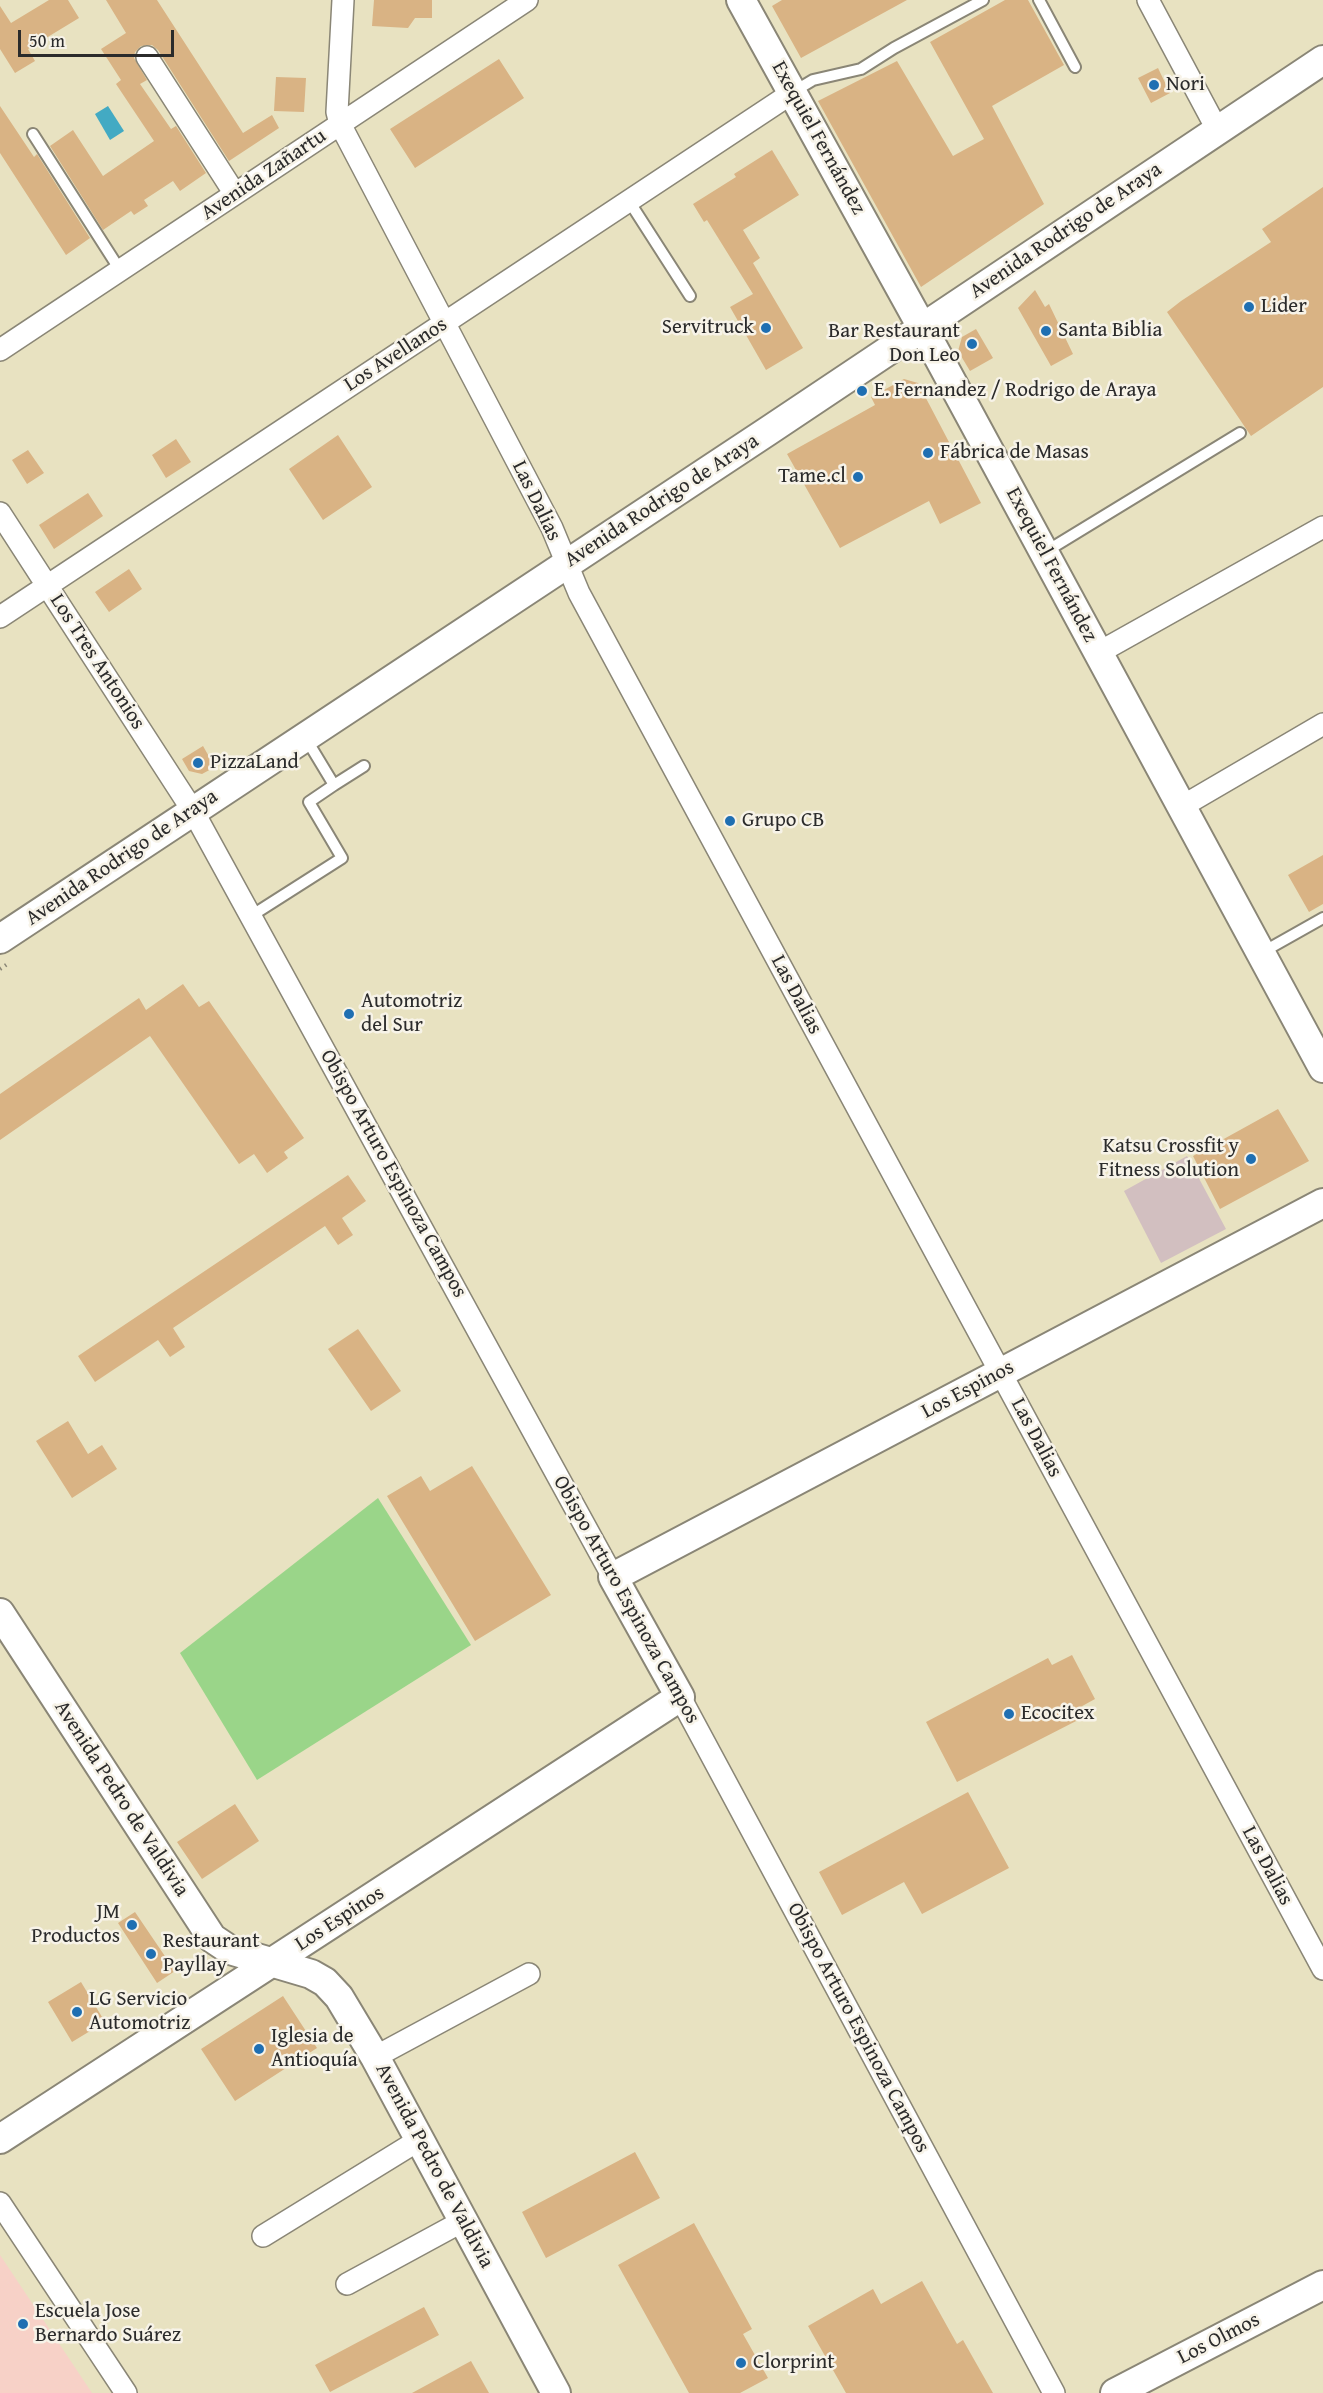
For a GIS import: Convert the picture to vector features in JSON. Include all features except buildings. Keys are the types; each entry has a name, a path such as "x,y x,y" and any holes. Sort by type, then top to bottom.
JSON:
{"street":[{"name":"Las Dalias","path":"343,0 338,112 340,124 552,528 590,614 1323,1969"},
{"name":"Avenida Zañartu","path":"0,350 526,0"},
{"name":"Exequiel Fernández","path":"741,0 922,327 1261,953 1312,1040 1323,1068"},
{"path":"1148,0 1218,131"},
{"path":"147,57 235,194"},
{"name":"Avenida Rodrigo de Araya","path":"0,939 1323,60"},
{"name":"Los Avellanos","path":"0,617 792,93"},
{"name":"Los Tres Antonios","path":"0,513 193,810"},
{"path":"1098,653 1323,527"},
{"path":"1181,807 1323,724"},
{"name":"Obispo Arturo Espinoza Campos","path":"193,810 680,1697 1054,2393"},
{"name":"Los Espinos","path":"613,1577 1323,1203"},
{"name":"Avenida Pedro de Valdivia","path":"0,1613 212,1938 230,1950 311,1974 329,1985 339,1997 375,2057 556,2393"},
{"name":"Los Espinos","path":"0,2139 680,1697"},
{"path":"375,2057 529,1974"},
{"path":"263,2236 419,2140"},
{"path":"0,2203 126,2393"},
{"path":"347,2284 463,2221"},
{"name":"Los Olmos","path":"1115,2393 1323,2285"}],"lane":[{"path":"792,93 813,80 861,69 894,48 983,0"},
{"path":"1039,0 1075,67"},
{"path":"33,134 120,270"},
{"path":"629,201 690,296"},
{"path":"1044,552 1240,433"},
{"path":"304,737 334,785"},
{"path":"251,916 342,858 309,802 364,766"},
{"path":"1261,953 1323,918"}],"shaded area":[{"path":"1187,1156 1226,1229 1161,1263 1124,1191"},
{"name":"Escuela Jose Bernardo Suárez","path":"0,2255 92,2393 0,2393"}],"green space":[{"path":"378,1498 471,1645 257,1780 180,1653"}],"water":[{"path":"108,106 124,131 110,140 95,114"}],"place":[{"name":"Nori","path":"1154,85"},
{"name":"Lider","path":"1249,307"},
{"name":"Servitruck","path":"766,328"},
{"name":"Santa Biblia","path":"1046,331"},
{"name":"Bar Restaurant Don Leo","path":"972,344"},
{"name":"E. Fernandez / Rodrigo de Araya","path":"862,391"},
{"name":"Fábrica de Masas","path":"928,453"},
{"name":"Tame.cl","path":"858,477"},
{"name":"PizzaLand","path":"198,763"},
{"name":"Grupo CB","path":"730,821"},
{"name":"Automotriz del Sur","path":"349,1014"},
{"name":"Katsu Crossfit y Fitness Solution","path":"1251,1159"},
{"name":"Ecocitex","path":"1009,1714"},
{"name":"JM Productos","path":"132,1925"},
{"name":"Restaurant Payllay","path":"151,1954"},
{"name":"LG Servicio Automotriz","path":"77,2012"},
{"name":"Iglesia de Antioquía","path":"259,2049"},
{"name":"Escuela Jose Bernardo Suárez","path":"23,2324"},
{"name":"Clorprint","path":"741,2363"}]}
